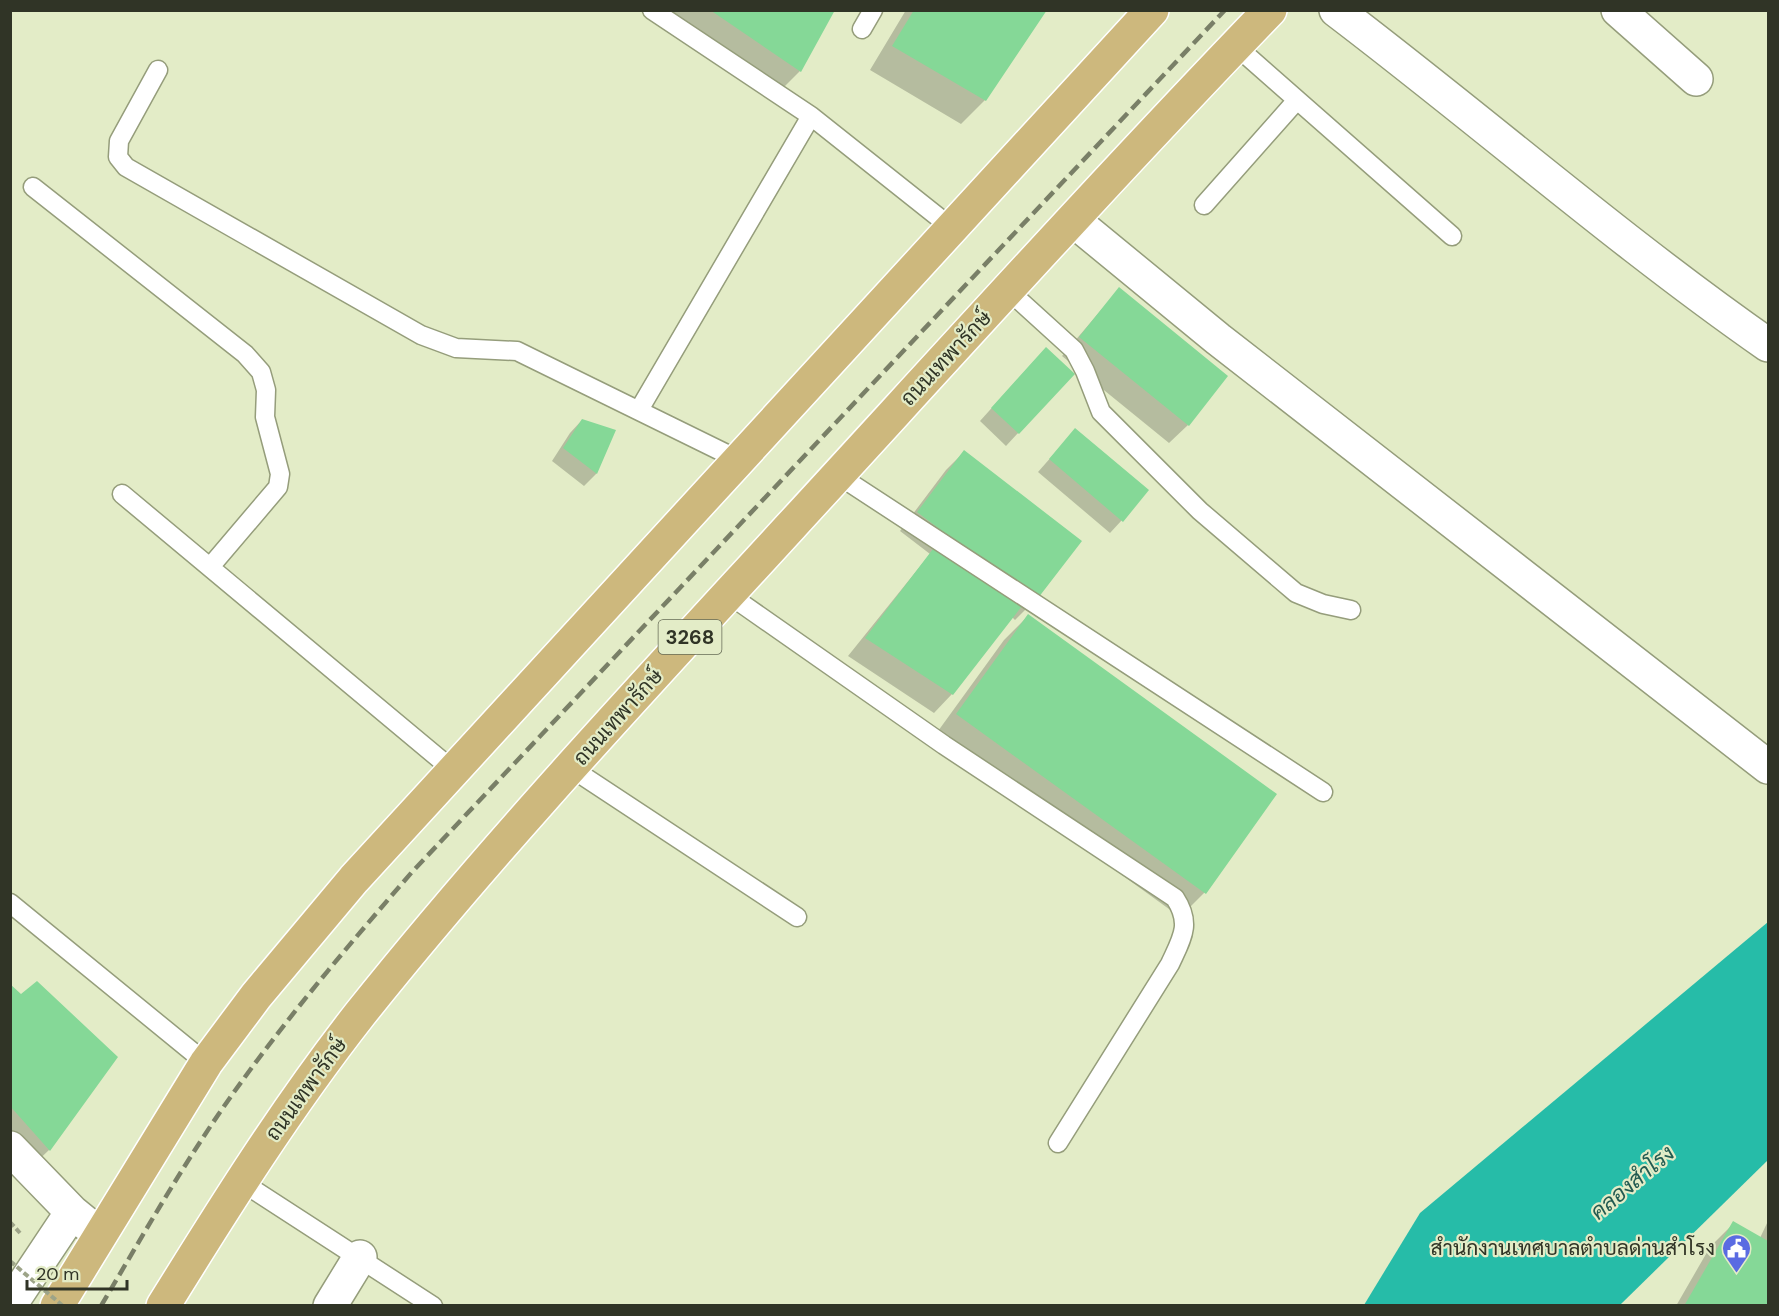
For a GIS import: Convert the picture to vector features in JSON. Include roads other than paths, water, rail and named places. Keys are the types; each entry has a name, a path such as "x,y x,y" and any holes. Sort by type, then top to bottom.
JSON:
{"main road":[{"path":"57,1305 206,1063 304,938 454,771 1152,10"},
{"name":"ถนนเทพารักษ์","path":"163,1305 240,1181 304,1088 360,1014 571,768 728,594 1270,10"}],"street":[{"path":"1336,10 1437,87 1629,241 1768,345"},
{"path":"1618,10 1696,79"},
{"path":"1073,220 1218,339 1768,767"},
{"path":"10,1148 72,1212 99,1234"},
{"path":"10,1305 72,1212"},
{"path":"330,1305 360,1257"}],"lane":[{"path":"652,10 811,116 952,228"},
{"path":"862,29 873,10"},
{"path":"1236,46 1452,236"},
{"path":"158,70 119,141 118,157 126,167 422,335 456,348 517,351 740,460"},
{"path":"1204,205 1297,100"},
{"path":"639,410 811,116"},
{"path":"33,187 245,354 261,372 266,390 265,417 280,474 278,487 210,567"},
{"path":"1009,291 1074,350 1101,412 1200,511 1296,592 1323,604 1351,610"},
{"path":"838,475 1323,792"},
{"path":"122,494 454,771"},
{"path":"728,594 944,746 1176,898 1185,913 1184,933 1170,964 1058,1143"},
{"path":"571,768 797,917"},
{"path":"10,903 206,1063"},
{"path":"240,1181 433,1305"}],"water":[{"name":"คลองสำโรง","path":"1768,922 1768,1160 1620,1305 1364,1305 1420,1213"}],"railway":[{"path":"101,1306 186,1163 242,1081 346,949 412,872 1225,10"}],"place":[{"name":"สำนักงานเทศบาลตำบลด่านสำโรง","path":"1736,1274"}]}
